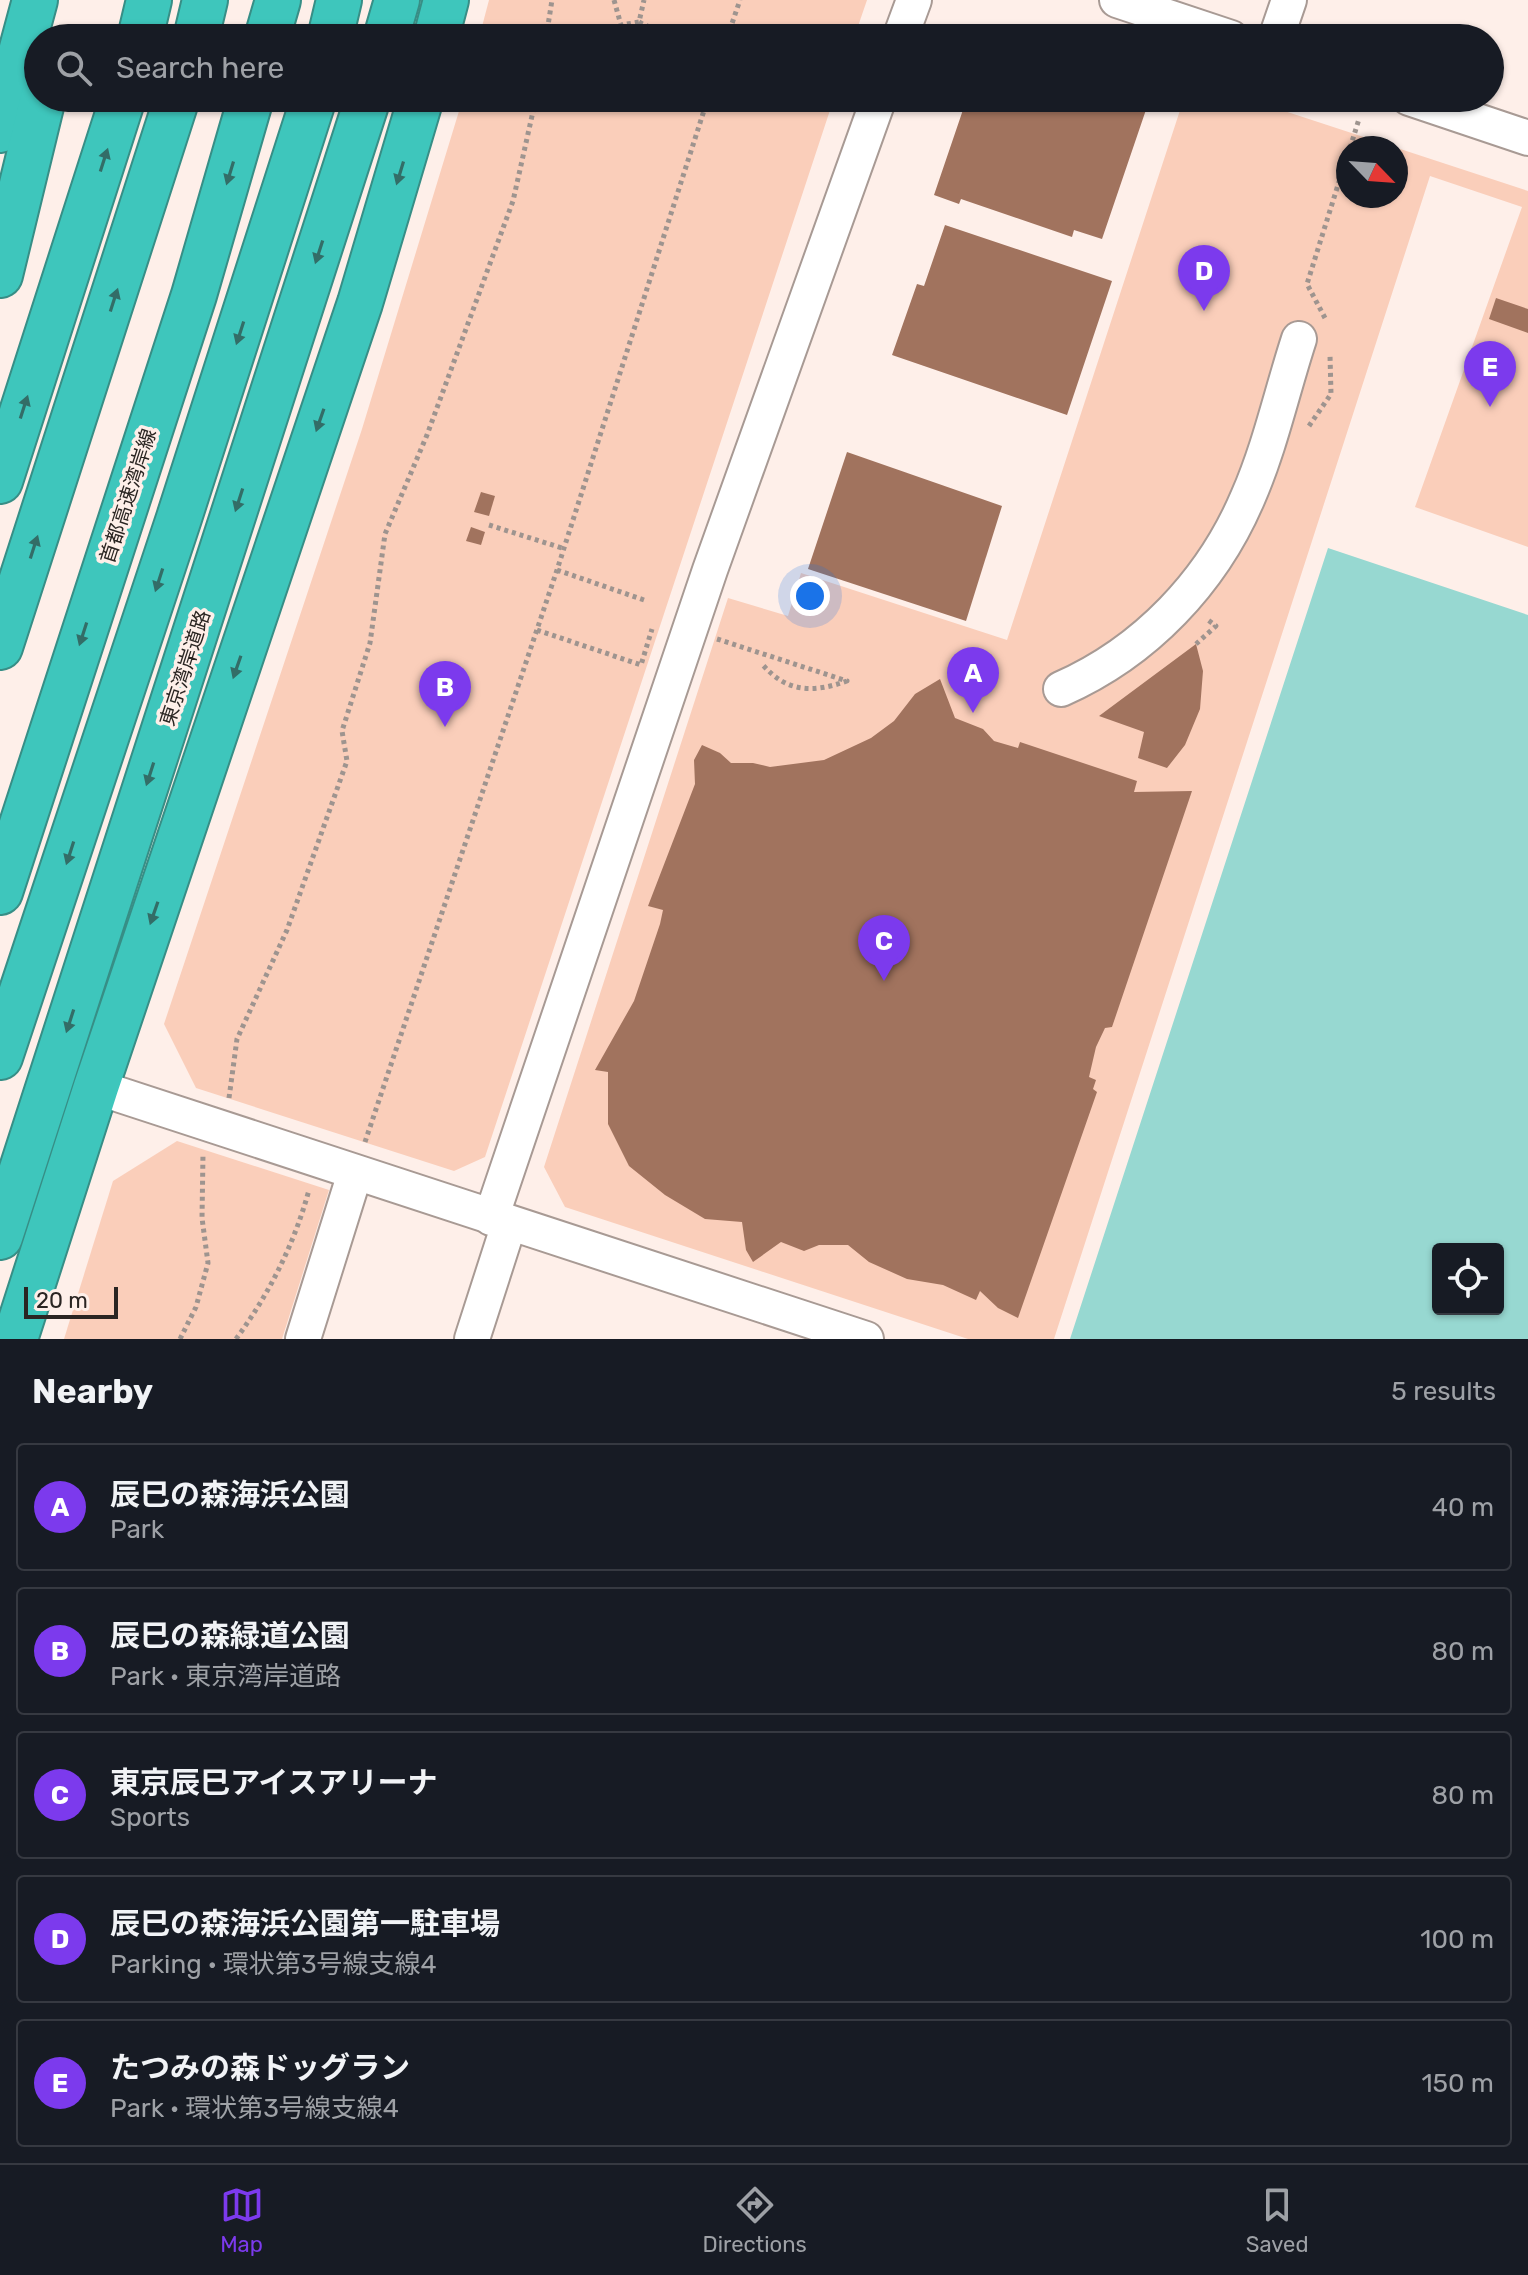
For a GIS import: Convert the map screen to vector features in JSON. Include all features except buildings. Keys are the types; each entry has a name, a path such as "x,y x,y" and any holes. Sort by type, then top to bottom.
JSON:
{"highway":[{"path":"29,24 35,0"},
{"path":"58,24 62,0"},
{"path":"143,24 149,0"},
{"path":"199,24 205,0"},
{"path":"271,24 278,0"},
{"path":"333,24 339,0"},
{"path":"390,24 397,0"},
{"path":"440,24 446,0"},
{"path":"0,130 24,41"},
{"path":"0,275 40,112"},
{"path":"0,481 119,112"},
{"path":"0,647 172,112"},
{"name":"首都高速湾岸線","path":"0,892 194,295 247,112"},
{"path":"0,1057 160,577 309,112"},
{"name":"東京湾岸道路","path":"0,1237 363,112"},
{"path":"15,1339 96,1087 360,303 417,112"}],"street":[{"path":"905,24 914,0"},
{"path":"1117,0 1189,24"},
{"path":"1281,24 1289,0"},
{"path":"472,1339 500,1221 704,585 874,112"},
{"path":"1451,112 1528,138"},
{"path":"1061,689 1130,652 1213,565 1249,496 1299,339"},
{"path":"96,1087 866,1339"},
{"path":"303,1339 355,1173"}],"path":[{"path":"548,24 552,0"},
{"path":"614,0 621,24"},
{"path":"639,22 644,0"},
{"path":"732,24 740,0"},
{"path":"627,24 642,24"},
{"path":"227,1105 237,1039 287,930 347,761 342,731 370,643 385,534 432,421 513,201 533,112"},
{"path":"355,1173 557,570 703,112"},
{"path":"1354,136 1359,119"},
{"path":"489,525 562,548"},
{"path":"557,570 644,600"},
{"path":"536,630 641,665 652,629"},
{"path":"710,637 847,681 818,691 793,687 773,677 762,664"},
{"path":"180,1339 196,1307 208,1263 202,1218 203,1142"},
{"path":"236,1339 278,1273 300,1223 312,1178"}],"shaded area":[{"path":"489,0 867,0 859,24 483,24"},
{"path":"459,112 829,112 485,1157 454,1171 196,1088 164,1024 362,429"},
{"path":"1179,112 1288,112 1361,136 1336,136 1336,208 1408,208 1408,152 1528,191 1528,547 1415,507 1522,207 1430,176 1054,1339 968,1339 565,1207 544,1167 728,598 788,616 801,573 1007,640"},
{"path":"177,1141 329,1190 282,1339 64,1339 113,1181"}],"water":[{"path":"1328,548 1528,615 1528,1339 1070,1339"}],"place":[{"name":"辰巳の森海浜公園第一駐車場","path":"1204,311"},
{"name":"たつみの森ドッグラン","path":"1490,407"},
{"name":"辰巳の森海浜公園","path":"973,713"},
{"name":"辰巳の森緑道公園","path":"445,727"},
{"name":"東京辰巳アイスアリーナ","path":"884,981"}]}
